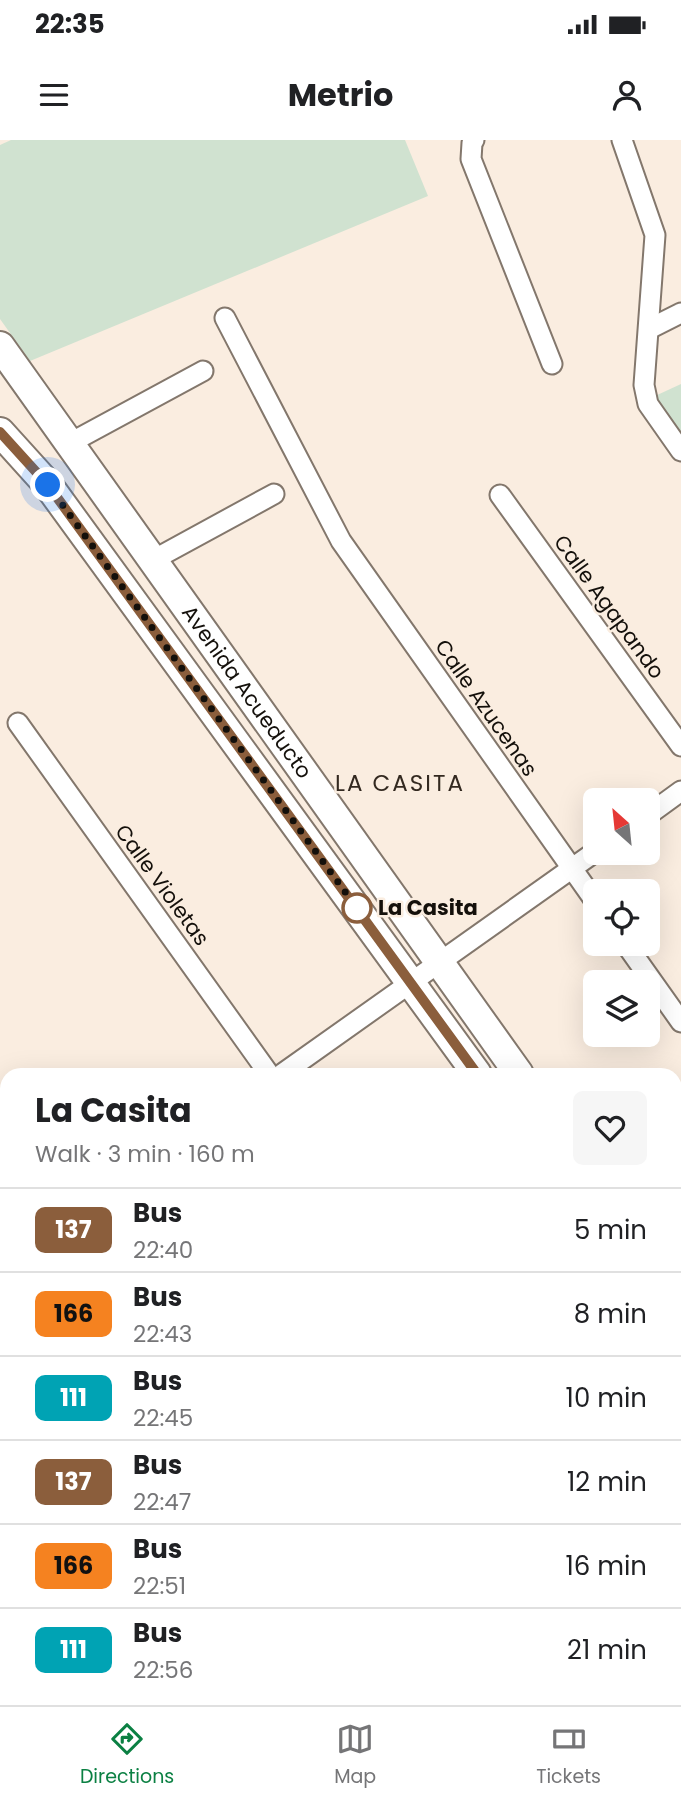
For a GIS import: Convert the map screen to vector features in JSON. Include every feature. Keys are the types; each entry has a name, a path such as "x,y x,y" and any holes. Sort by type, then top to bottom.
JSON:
{"street":[{"path":"622,140 655,234 644,386 648,404 681,451"},
{"path":"472,149 552,365"},
{"path":"649,329 681,313"},
{"name":"Calle Azucenas","path":"225,318 341,541 583,884"},
{"name":"Avenida Acueducto","path":"0,346 515,1068"},
{"path":"70,443 203,371"},
{"name":"Avenida Acueducto","path":"0,432 48,485 473,1068"},
{"path":"153,560 275,494"},
{"name":"Calle Agapando","path":"499,495 681,746"},
{"name":"Calle Violetas","path":"18,723 265,1068"},
{"path":"660,806 681,791"},
{"path":"290,1068 583,861"},
{"path":"634,956 681,1022"}],"green space":[{"path":"11,140 405,140 428,196 30,361 0,319 0,145"},
{"path":"681,384 681,432 655,396"}],"bus line":[{"name":"137","path":"0,432 48,485 473,1068"}],"place":[{"name":"La Casita","path":"357,908"}],"district":[{"name":"LA CASITA","path":"400,783"}],"route":[{"path":"48,485 362,915 357,908"}]}
